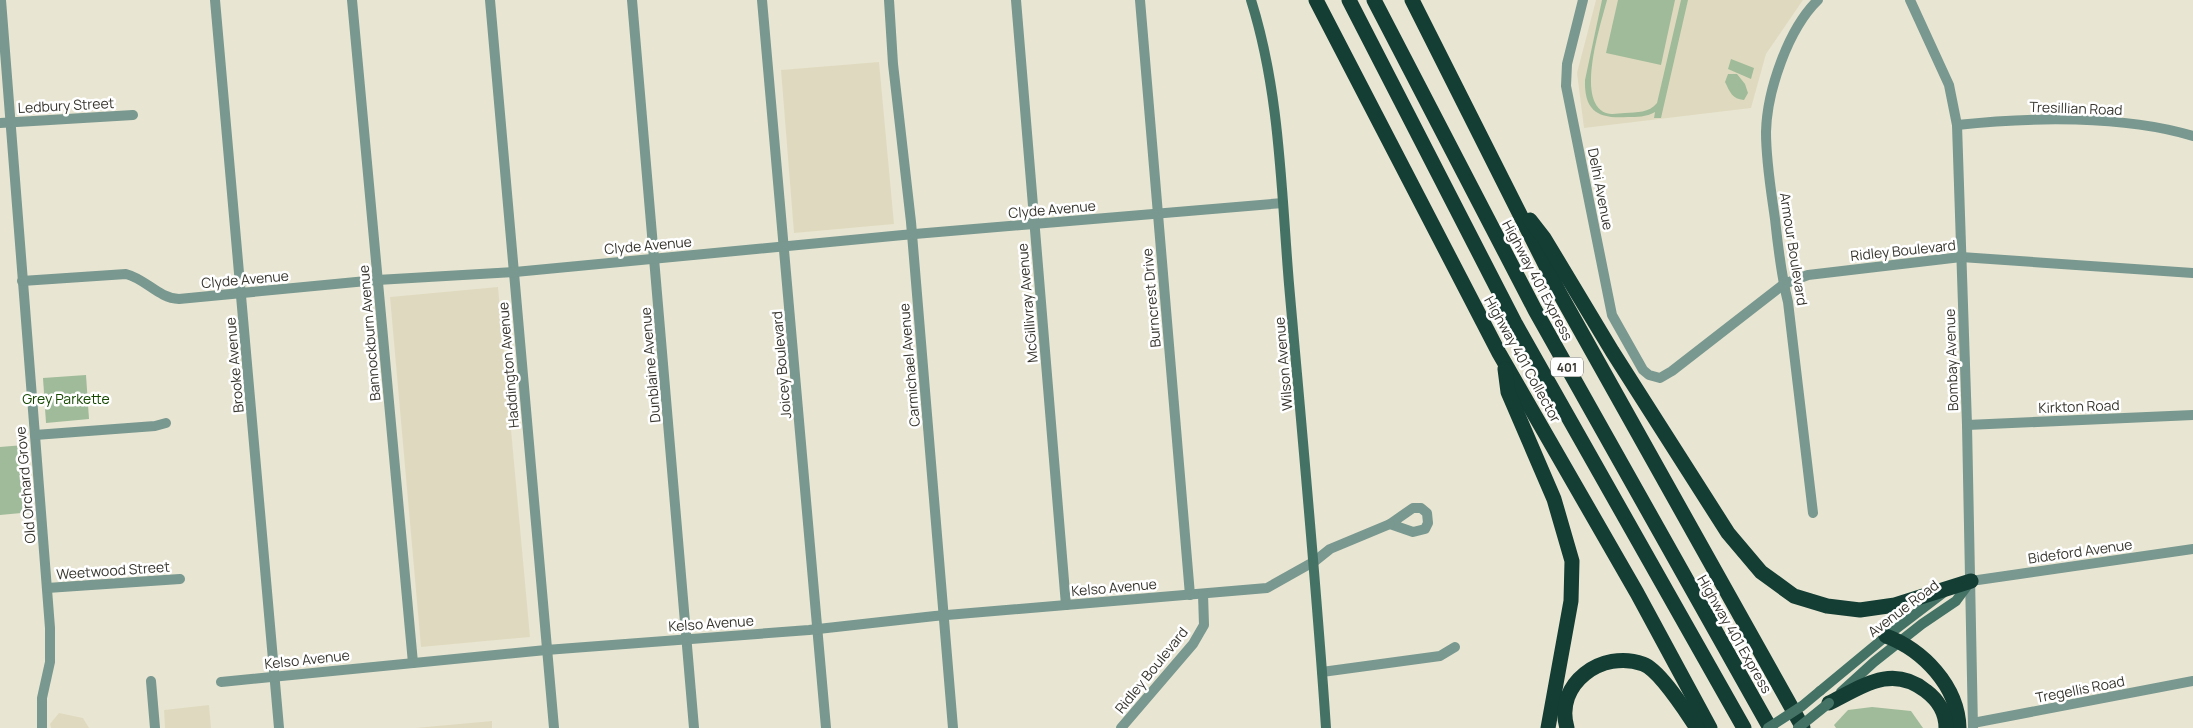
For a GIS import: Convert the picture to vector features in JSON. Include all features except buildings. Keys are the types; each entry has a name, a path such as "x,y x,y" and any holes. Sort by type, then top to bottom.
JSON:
{"highway":[{"name":"Highway 401 Collector","path":"1316,0 1504,360 1637,593 1710,728"},
{"name":"401","path":"1349,0 1515,323 1744,728"},
{"name":"Highway 401 Express","path":"1374,0 1535,310 1769,728"},
{"name":"401","path":"1412,0 1560,294 1803,728"},
{"path":"1507,191 1544,238 1612,351 1728,533 1760,572 1794,596 1827,606 1860,610 1895,605 1971,581"},
{"path":"1504,360 1508,392 1554,499 1572,561 1571,601 1548,728"},
{"path":"1886,636 1919,654 1935,669 1950,692 1956,709 1968,726"},
{"path":"1567,728 1565,719 1567,702 1574,683 1592,666 1616,661 1644,664 1663,681 1697,728"},
{"path":"1825,697 1878,680 1899,677 1916,682 1932,696 1941,708 1946,728"},
{"path":"1790,704 1808,728"}],"main road":[{"name":"Wilson Avenue","path":"1251,0 1260,29 1270,76 1277,126 1315,561 1326,728"},
{"name":"Avenue Road","path":"1769,728 1802,706 1825,697 1874,662 1922,624 1956,601 1971,581"},
{"name":"Avenue Road","path":"1798,728 1825,697 1886,636 1945,592 1971,581"}],"street":[{"name":"Old Orchard Grove","path":"1,0 47,588 50,651 49,671 42,698 42,728"},
{"name":"Brooke Avenue","path":"215,0 280,728"},
{"name":"Bannockburn Avenue","path":"352,0 413,663"},
{"name":"Haddington Avenue","path":"490,0 554,728"},
{"name":"Dunblaine Avenue","path":"632,0 694,728"},
{"name":"Joicey Boulevard","path":"762,0 826,728"},
{"name":"Carmichael Avenue","path":"889,0 893,64 912,234 953,728"},
{"name":"McGillivray Avenue","path":"1016,0 1066,605"},
{"name":"Burncrest Drive","path":"1140,0 1190,594"},
{"name":"Delhi Avenue","path":"1583,0 1567,64 1566,86 1612,315 1648,376"},
{"name":"Armour Boulevard","path":"1813,512 1788,302 1766,155 1766,130 1770,100 1782,62 1796,31 1818,0"},
{"name":"Bombay Avenue","path":"1910,0 1949,85 1957,124 1971,581 1968,726"},
{"name":"Ledbury Street","path":"0,123 133,115"},
{"name":"Tresillian Road","path":"1957,124 2031,120 2117,122 2193,136"},
{"name":"Clyde Avenue","path":"22,281 118,274 134,276 168,298 179,299 377,280 515,272 912,234 1283,203"},
{"name":"Ridley Boulevard","path":"1648,376 1660,378 1784,284 1808,275 1961,257 2193,273"},
{"name":"Kirkton Road","path":"1967,425 2193,415"},
{"path":"35,435 155,426 166,423"},
{"path":"1203,594 1267,588 1315,561 1330,549 1390,524"},
{"name":"Bideford Avenue","path":"1971,581 2193,549"},
{"name":"Weetwood Street","path":"47,588 180,579"},
{"name":"Ridley Boulevard","path":"1122,728 1193,644 1204,625 1203,594"},
{"name":"Kelso Avenue","path":"221,682 546,650 816,629 1203,594"},
{"path":"1322,672 1440,656 1455,647"},
{"path":"151,681 155,728"},
{"name":"Tregellis Road","path":"1968,726 2193,681"}],"shaded area":[{"path":"1596,0 1803,0 1766,54 1751,108 1584,128 1577,73"},
{"path":"879,62 894,224 794,233 781,70"},
{"path":"498,287 530,637 421,647 390,297"},
{"path":"209,705 211,728 165,728 164,710"},
{"path":"59,713 83,718 89,728 51,728 50,724"},
{"path":"492,721 492,728 415,728"}],"green space":[{"path":"1602,0 1607,0 1593,61 1592,94 1597,106 1606,113 1613,114 1650,109 1657,103 1681,0 1688,0 1661,118 1654,118 1655,112 1638,117 1609,117 1595,111 1587,100 1585,80"},
{"path":"1618,0 1675,0 1661,65 1606,53"},
{"path":"1731,59 1754,68 1751,79 1728,69"},
{"path":"1728,74 1737,74 1745,84 1748,93 1744,100 1734,97 1730,92 1725,82"},
{"name":"Grey Parkette","path":"86,375 89,419 46,423 43,378"},
{"path":"24,445 32,512 0,515 0,447"},
{"path":"1872,707 1911,711 1923,728 1836,728 1834,725 1848,710"}]}
